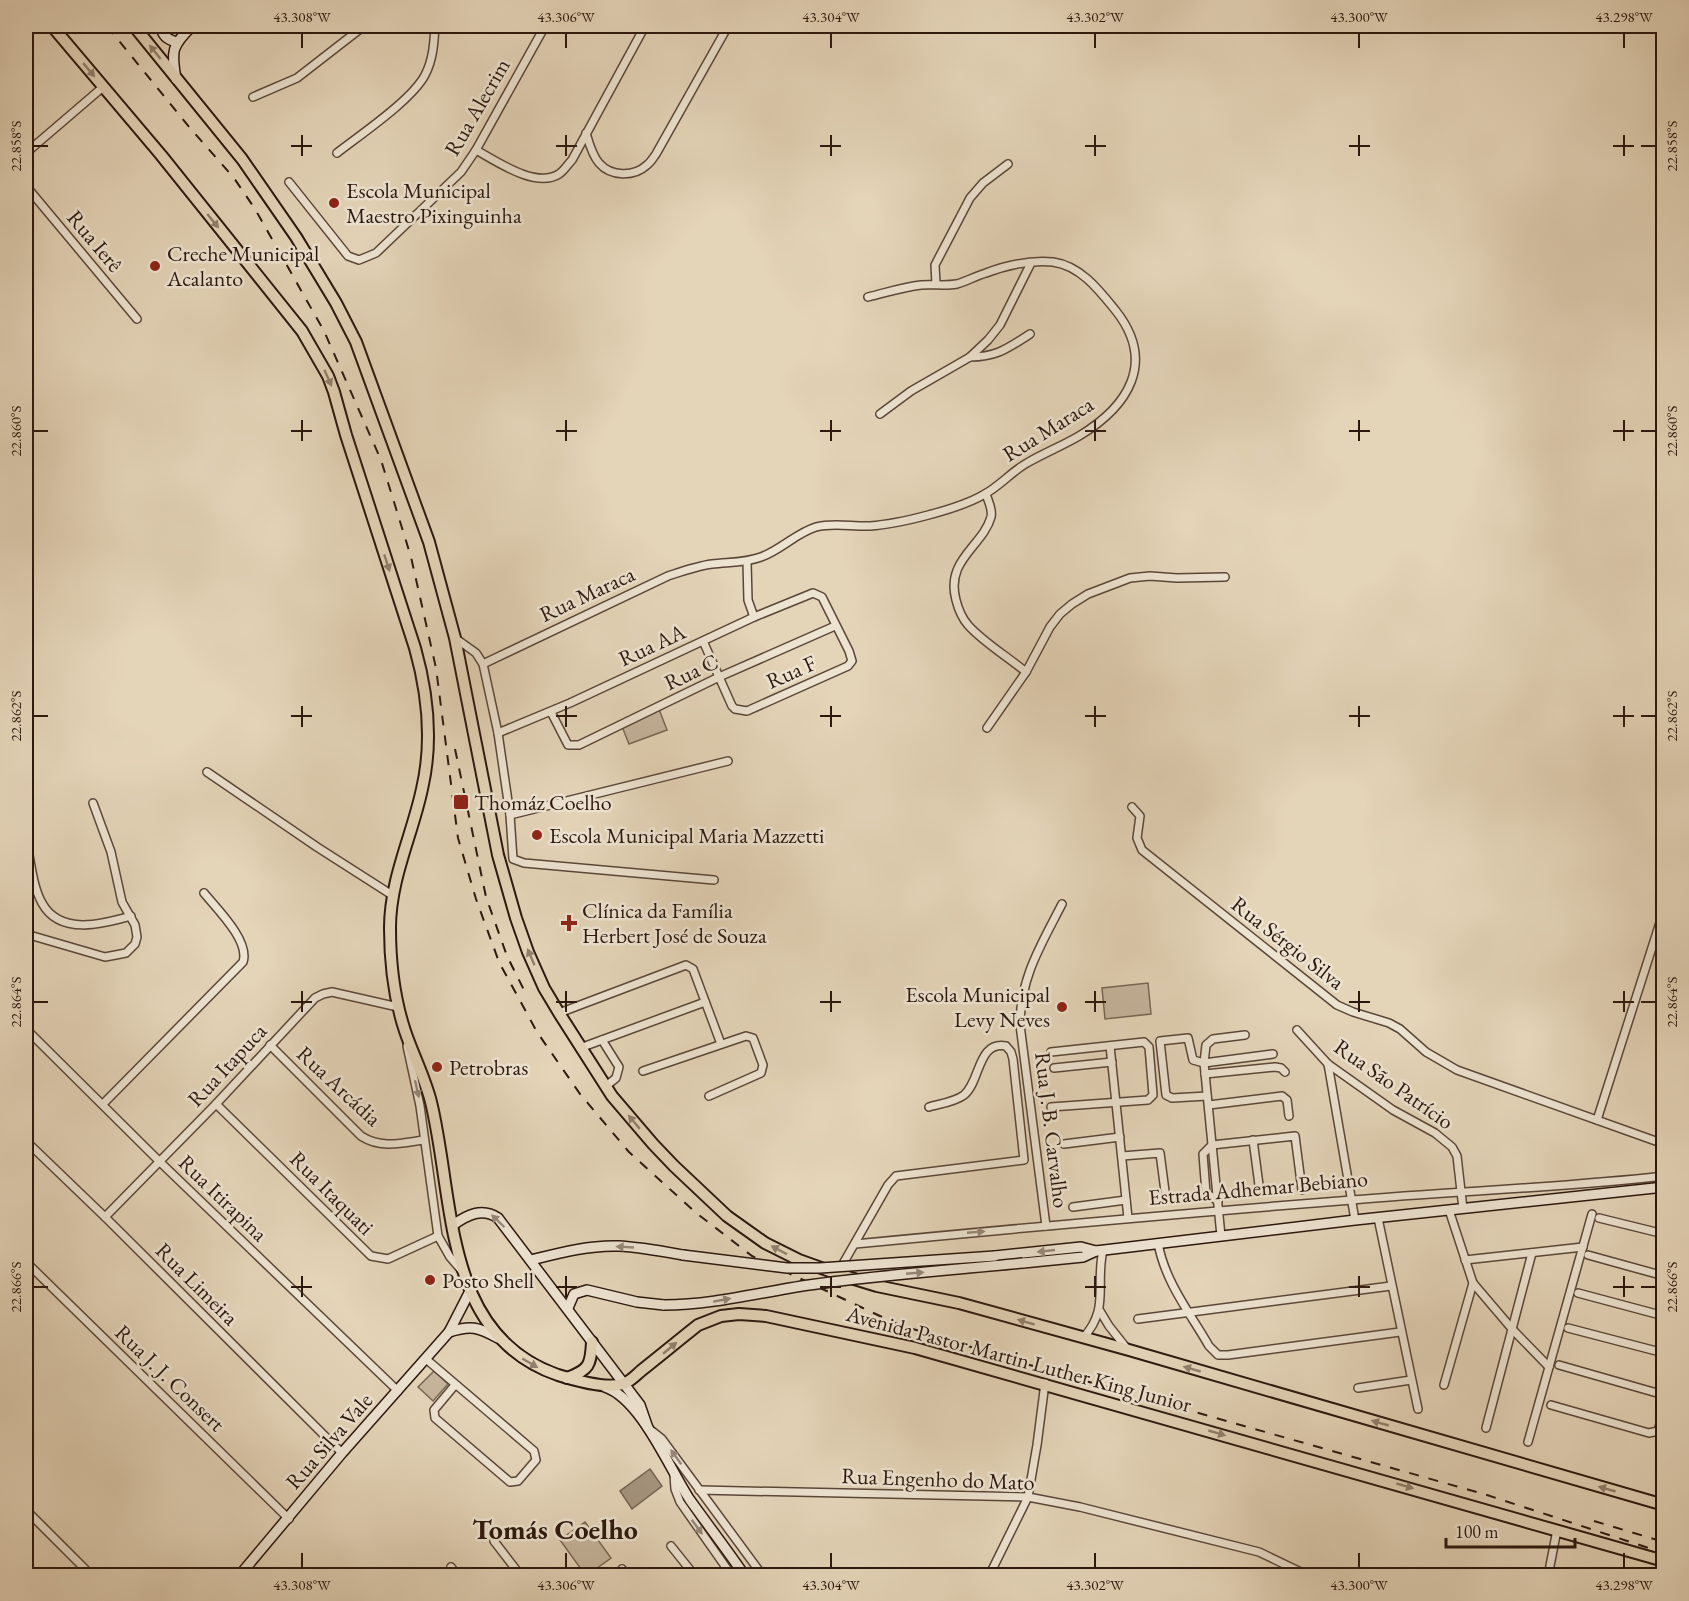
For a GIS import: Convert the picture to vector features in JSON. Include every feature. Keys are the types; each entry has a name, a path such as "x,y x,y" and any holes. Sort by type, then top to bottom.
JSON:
{"main road":[{"path":"52,26 302,331 328,376 415,648 424,685 428,718 427,765 422,791 399,863 392,895 390,929 392,971 405,1031 431,1103 463,1272 480,1312 498,1338 519,1356 535,1366 567,1378 611,1389 623,1397 648,1428"},
{"name":"Avenida Pastor Martin Luther King Junior","path":"134,26 242,159 296,237 336,303 356,342 429,542 455,638 498,855 516,918 544,988 606,1086 653,1144 727,1216 765,1243 799,1260 837,1274 877,1286 959,1303 1129,1350 1664,1505"},
{"path":"161,26 163,35 176,42"},
{"path":"176,79 174,59 176,42 192,26"},
{"name":"Estrada Adhemar Bebiano","path":"568,1308 574,1294 587,1290 637,1302 693,1305 807,1285 1083,1257 1100,1250 1158,1243 1664,1187"},
{"path":"453,1225 476,1213 492,1214 498,1218 640,1406 648,1428 674,1475 745,1575"},
{"name":"Estrada Adhemar Bebiano","path":"531,1260 560,1253 617,1246 648,1248 787,1269 820,1269 1082,1247 1100,1250"},
{"name":"Rua Silva Vale","path":"239,1575 342,1453 449,1332 470,1292"},
{"name":"Avenida Pastor Martin Luther King Junior","path":"624,1384 698,1325 721,1316 739,1314 766,1316 915,1348 1045,1383 1664,1561"},
{"path":"449,1332 474,1327 498,1338"},
{"path":"567,1378 587,1367 591,1359 592,1342"},
{"path":"599,1385 624,1384"}],"street":[{"path":"253,97 297,78 364,26"},
{"path":"337,153 402,101 424,78 430,64 435,26"},
{"path":"534,26 544,28"},
{"path":"476,150 513,171 534,177 549,178 559,174 572,160 645,26"},
{"path":"586,133 592,152 599,163 609,171 622,174 636,172 647,166 728,26"},
{"name":"Rua Alecrim","path":"289,182 348,255 359,260 376,252 461,172 476,150 544,28"},
{"path":"26,153 104,87"},
{"path":"936,284 934,265 970,198 983,183 1008,164"},
{"name":"Rua Ierê","path":"26,186 137,319"},
{"path":"880,414 911,391 970,357 988,340 1000,325 1030,262"},
{"name":"Rua Maraca","path":"483,664 668,576 712,564 747,562 771,553 801,533 817,526 881,525 955,508 986,494 1026,463 1081,435 1106,416 1123,398 1133,378 1136,352 1132,336 1122,318 1097,286 1078,272 1053,262 1030,262 995,270 955,284 920,285 868,297"},
{"path":"970,357 985,357 1002,352 1030,334"},
{"path":"986,494 990,506 990,518 961,561 955,576 954,595 958,609 967,624 1026,672"},
{"path":"747,562 748,600 754,617"},
{"path":"987,728 1026,672 1050,627 1060,614 1088,594 1130,579 1150,576 1225,577"},
{"name":"Rua AA","path":"498,733 550,712 806,595 818,594 822,597 835,626"},
{"name":"Rua F","path":"719,678 735,710 747,711 848,666 852,661 849,651 835,626"},
{"name":"Rua C","path":"550,712 568,745 579,745 835,626"},
{"path":"455,638 476,652 483,664 498,733 510,815 513,859 517,862 714,880"},
{"path":"704,641 719,678"},
{"path":"510,815 728,761"},
{"path":"207,772 392,895"},
{"path":"26,934 105,957 126,953 135,944 137,931 122,902 111,852 93,803"},
{"name":"Rua Sérgio Silva","path":"1132,807 1140,816 1137,838 1142,850 1338,1005 1389,1023 1444,1064 1457,1070 1662,1143"},
{"path":"26,840 38,892 48,911 67,922 82,926 106,923 131,916"},
{"path":"103,1104 243,962 244,948 240,939 204,893"},
{"name":"Rua J. B. Carvalho","path":"1046,1226 1020,1025 1020,1009 1028,973 1062,904"},
{"path":"1597,1120 1664,910"},
{"path":"559,1013 686,965 693,969 721,1044"},
{"name":"Rua Itapuca","path":"105,1217 216,1104 315,998 323,994 339,993 398,1007"},
{"path":"580,1048 705,1002"},
{"name":"Rua Itirapina","path":"26,1029 399,1391"},
{"name":"Rua São Patrício","path":"1297,1030 1328,1065 1393,1110 1444,1139 1452,1147 1457,1156 1463,1209"},
{"path":"405,1031 420,1106 438,1236 450,1257 463,1272"},
{"path":"1221,1236 1204,1063 1206,1045 1210,1040 1245,1035"},
{"path":"643,1071 746,1036 753,1038 763,1069 758,1076 709,1096"},
{"path":"1207,1096 1172,1098 1166,1095 1160,1041 1188,1038 1193,1060 1204,1063 1273,1054"},
{"path":"602,1040 619,1067 616,1078 606,1086"},
{"path":"1051,1052 1146,1043 1149,1047 1152,1098 1051,1107"},
{"name":"Rua Arcádia","path":"270,1045 361,1136 370,1142 382,1144 424,1140"},
{"path":"837,1274 888,1185 896,1176 1024,1160 1013,1059 1006,1046 994,1047 987,1051 968,1090 963,1095 929,1107"},
{"path":"1110,1046 1128,1218"},
{"path":"1054,1068 1112,1062"},
{"path":"1328,1065 1355,1220"},
{"path":"1205,1074 1275,1067 1285,1072"},
{"path":"1209,1105 1282,1096 1287,1100 1289,1116"},
{"name":"Rua Itaquati","path":"216,1104 371,1256 388,1259 438,1236"},
{"path":"1662,1143 1664,1133"},
{"path":"1218,1201 1206,1193 1202,1157 1204,1151 1212,1145 1295,1136 1302,1190"},
{"path":"1064,1144 1120,1137"},
{"path":"1253,1140 1259,1185"},
{"name":"Rua Limeira","path":"26,1141 342,1453"},
{"path":"1122,1156 1160,1153 1166,1199"},
{"name":"Estrada Adhemar Bebiano","path":"855,1244 1128,1218 1600,1183 1664,1176"},
{"path":"1072,1207 1126,1200"},
{"path":"1449,1210 1473,1283 1512,1330 1549,1367"},
{"path":"1528,1442 1592,1214"},
{"path":"1378,1218 1400,1332 1418,1409"},
{"path":"1599,1218 1664,1234"},
{"path":"1158,1243 1164,1269 1214,1353 1222,1356 1400,1332"},
{"path":"1465,1260 1583,1247"},
{"path":"1100,1250 1100,1311"},
{"path":"1486,1428 1532,1252"},
{"path":"1588,1255 1664,1276"},
{"name":"Rua J. J. Consert","path":"26,1262 288,1519"},
{"path":"1444,1385 1473,1283"},
{"path":"1138,1318 1391,1286"},
{"path":"1578,1293 1664,1316"},
{"name":"Avenida Pastor Martin Luther King Junior","path":"1083,1338 1095,1324 1100,1311"},
{"name":"Avenida Pastor Martin Luther King Junior","path":"1100,1311 1129,1350"},
{"path":"1568,1328 1664,1353"},
{"path":"426,1359 536,1454 536,1460 518,1481 510,1482 435,1418 434,1410 456,1385"},
{"path":"1559,1365 1664,1395"},
{"path":"1358,1388 1411,1380"},
{"path":"989,1575 1028,1497 1045,1383"},
{"path":"1551,1405 1649,1433 1658,1431 1664,1411"},
{"path":"648,1428 662,1439 763,1575"},
{"path":"674,1475 675,1489 680,1502 732,1575"},
{"name":"Rua Engenho do Mato","path":"699,1490 1028,1497 1103,1512 1259,1552 1309,1575"},
{"path":"26,1510 92,1575"},
{"path":"1548,1575 1557,1530"},
{"path":"494,1541 521,1575"},
{"path":"670,1546 695,1575"},
{"path":"451,1567 458,1575"},
{"path":"622,1569 628,1575"}],"shaded area":[{"path":"659,709 667,730 629,744 621,724"},
{"path":"1148,983 1151,1014 1105,1019 1102,988"},
{"path":"434,1371 448,1384 433,1401 418,1387"},
{"path":"650,1469 662,1486 632,1509 620,1491"},
{"path":"585,1522 611,1558 586,1576 560,1540"}],"railway":[{"path":"107,26 234,178 255,209 324,331 381,460 411,557 436,668 458,838 476,899 499,962 537,1032 580,1094 629,1152 695,1212 752,1256 897,1324 1026,1364 1487,1495 1664,1553"},
{"path":"455,749 486,897 507,956 524,990"},
{"path":"1594,1521 1664,1542"}],"place":[{"name":"Escola Municipal Maestro Pixinguinha","path":"334,203"},
{"name":"Creche Municipal Acalanto","path":"155,266"},
{"name":"Thomáz Coelho","path":"461,802"},
{"name":"Escola Municipal Maria Mazzetti","path":"537,835"},
{"name":"Clínica da Família Herbert José de Souza","path":"569,923"},
{"name":"Escola Municipal Levy Neves","path":"1062,1007"},
{"name":"Petrobras","path":"437,1067"},
{"name":"Posto Shell","path":"430,1280"}],"district":[{"name":"Tomás Coelho","path":"555,1529"}]}
